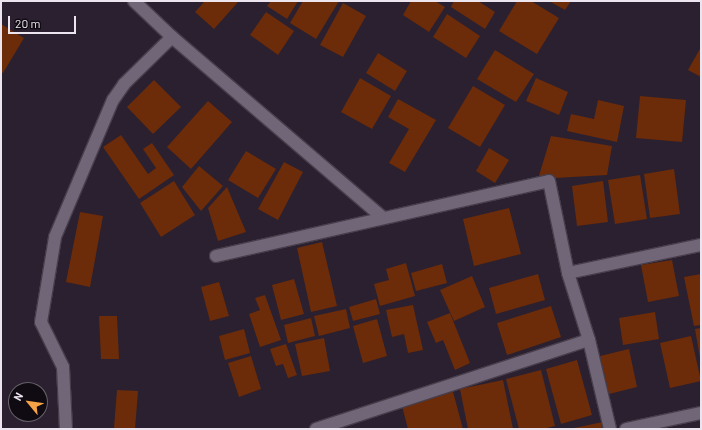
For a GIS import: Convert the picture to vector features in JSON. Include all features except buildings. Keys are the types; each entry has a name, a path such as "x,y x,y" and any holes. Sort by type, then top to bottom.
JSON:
{"street":[{"path":"134,1 172,37 382,217"},
{"path":"66,429 63,366 41,322 55,237 113,100 124,84 172,37"},
{"path":"216,256 382,217 549,181 568,273 589,340 610,429"},
{"path":"568,273 701,245"},
{"path":"316,429 589,340"},
{"path":"626,429 701,413"}]}
